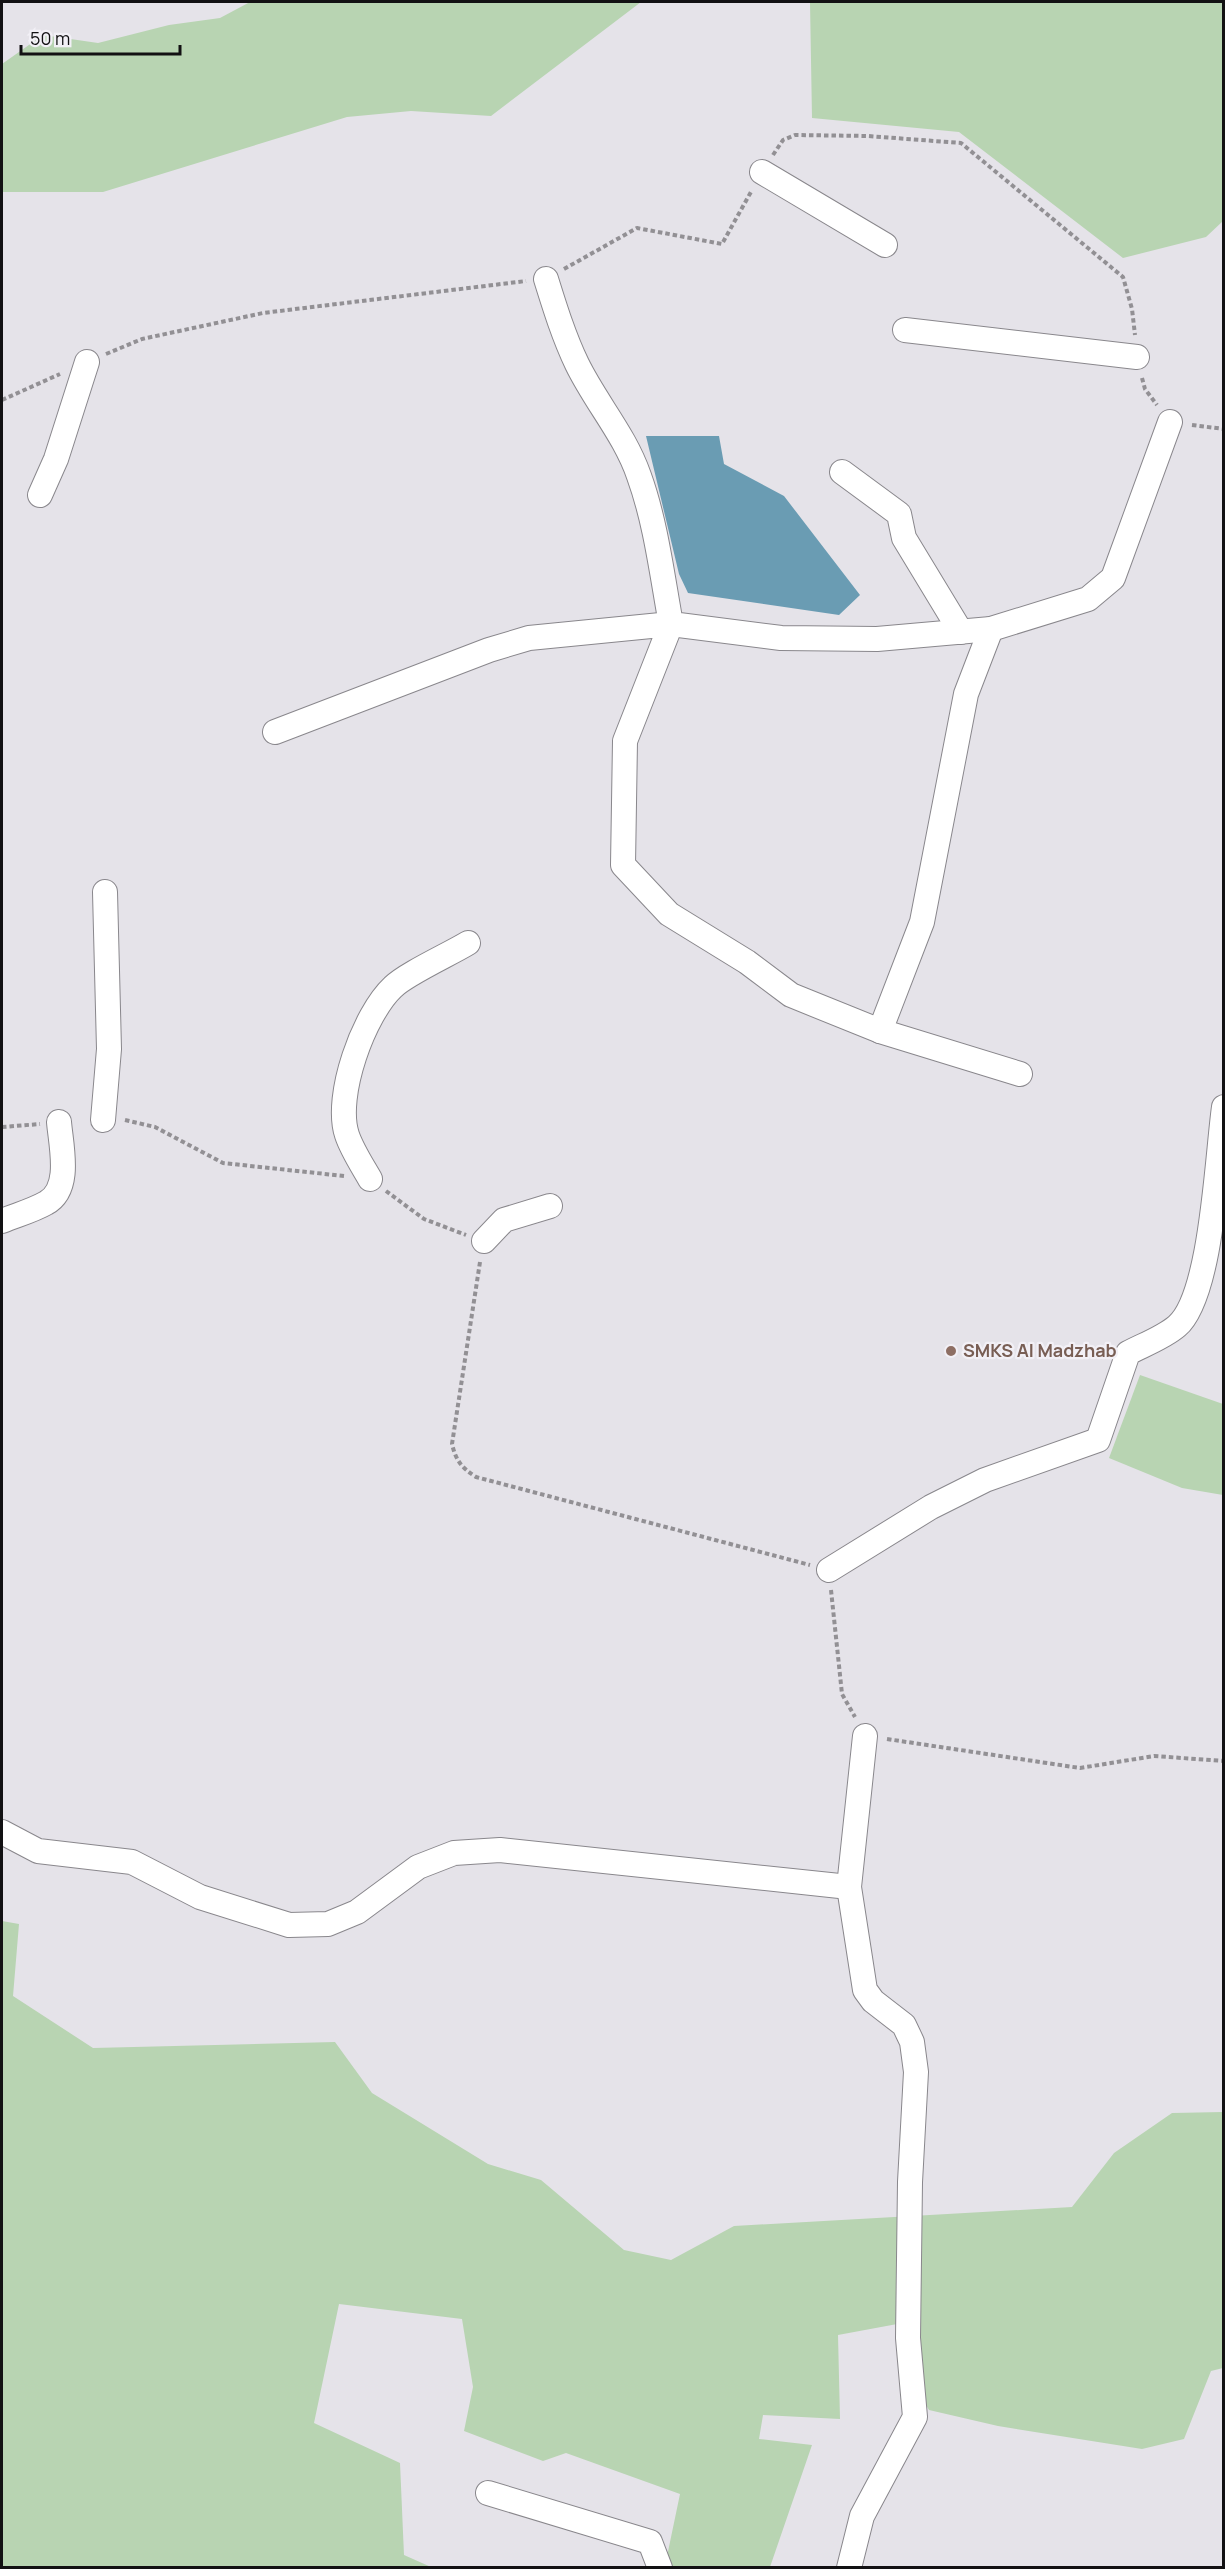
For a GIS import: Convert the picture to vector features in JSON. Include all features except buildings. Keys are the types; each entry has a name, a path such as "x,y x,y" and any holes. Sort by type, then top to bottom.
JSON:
{"street":[{"path":"762,172 885,245"},
{"path":"546,279 562,331 578,366 620,431 639,476 657,543 671,624 625,741 623,865 669,914 747,962 791,995 880,1031 1020,1074"},
{"path":"905,330 1137,357"},
{"path":"40,495 56,459 87,362"},
{"path":"274,732 489,650 529,638 671,624 781,638 877,639 991,629 1088,598 1113,578 1170,422"},
{"path":"843,472 899,514 904,538 962,632"},
{"path":"880,1031 922,922 966,694 991,629"},
{"path":"103,1120 109,1049 105,892"},
{"path":"370,1179 346,1134 344,1098 351,1066 368,1023 393,986 468,943"},
{"path":"829,1570 931,1507 985,1480 1098,1440 1128,1353 1177,1326 1195,1301 1211,1224 1224,1107"},
{"path":"2,1221 47,1203 55,1196 63,1173 59,1122"},
{"path":"483,1241 504,1220 550,1206"},
{"path":"849,2568 862,2516 915,2417 908,2338 910,2182 916,2072 912,2042 904,2025 873,2001 865,1990 849,1887 865,1736"},
{"path":"2,1832 38,1851 132,1862 200,1897 289,1924 328,1924 357,1912 418,1867 454,1853 489,1851 613,1861 849,1887"},
{"path":"489,2493 650,2542 660,2568"}],"path":[{"path":"2,400 142,339 263,313 546,279 637,228 722,244 762,172 783,140 795,135 868,136 961,143 1123,277 1132,309 1137,357 1145,389 1170,422 1224,429"},
{"path":"103,1120 123,1119 155,1127 223,1163 370,1179 424,1219 483,1241 452,1444 455,1456 464,1469 476,1477 829,1570 842,1694 865,1736 1080,1768 1154,1756 1224,1761"},
{"path":"2,1127 59,1122"}],"green space":[{"path":"250,2 641,2 491,116 411,111 347,117 103,192 2,192 2,64 43,35 98,43 169,25 220,18"},
{"path":"810,2 1223,2 1223,221 1206,237 1123,258 959,132 812,118"},
{"path":"1140,1375 1223,1404 1223,1495 1182,1488 1109,1458"},
{"path":"2,1921 19,1924 13,1996 93,2048 335,2042 372,2093 488,2164 541,2180 624,2250 671,2260 734,2226 1072,2207 1114,2153 1172,2113 1223,2112 1223,2368 1211,2371 1184,2439 1142,2449 998,2426 929,2410 920,2395 908,2322 838,2335 840,2419 763,2415 759,2439 812,2445 770,2567 669,2567 665,2566 680,2494 566,2453 543,2461 464,2431 473,2387 462,2319 339,2304 314,2423 400,2463 404,2555 431,2567 2,2567"}],"water":[{"path":"646,436 719,436 724,464 784,496 860,595 839,615 688,593 679,574"}],"place":[{"name":"SMKS Al Madzhab","path":"951,1351"}]}
